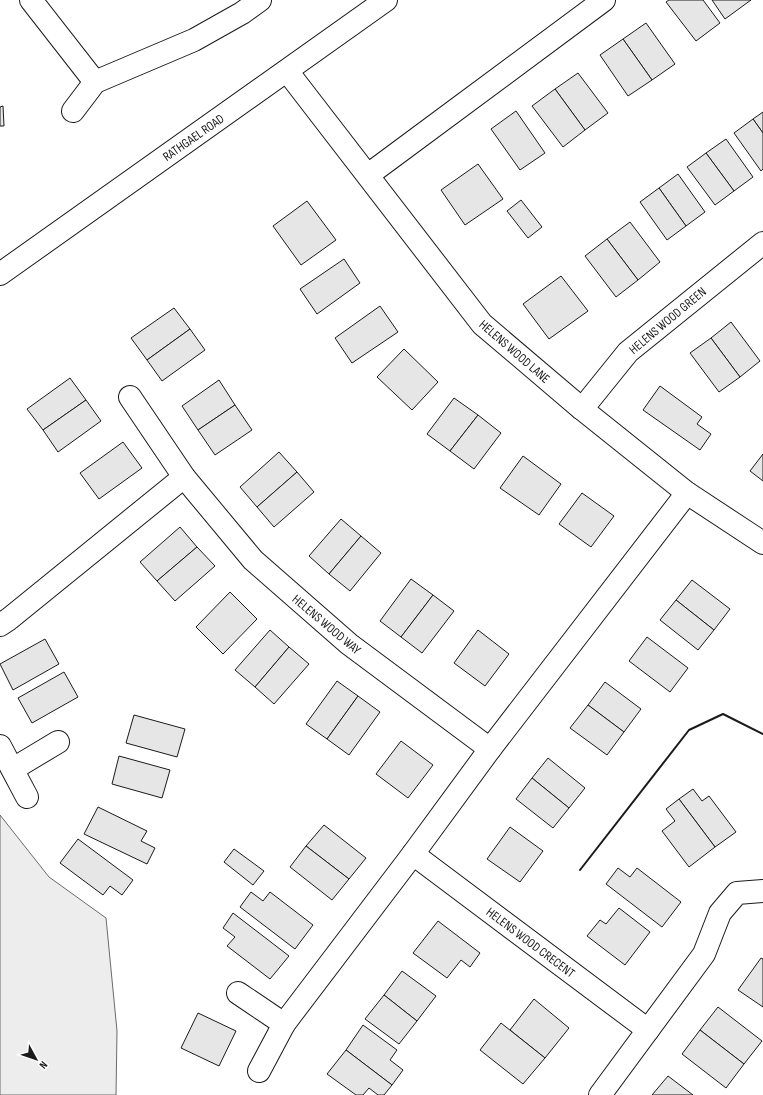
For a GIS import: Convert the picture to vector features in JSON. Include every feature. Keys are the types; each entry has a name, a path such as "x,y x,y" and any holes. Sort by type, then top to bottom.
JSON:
{"street":[{"path":"31,0 94,82"},
{"path":"73,111 94,82 194,40 242,13 260,0"},
{"name":"RATHGAEL ROAD","path":"0,274 386,0"},
{"path":"368,175 604,0"},
{"name":"HELENS WOOD LANE","path":"287,71 482,324 582,409 687,493 763,544"},
{"name":"HELENS WOOD GREEN","path":"582,409 628,352 763,243"},
{"name":"HELENS WOOD WAY","path":"130,396 184,477 253,560 349,644 490,750"},
{"path":"0,625 184,477"},
{"path":"259,1071 284,1024 490,750 687,493"},
{"path":"13,769 58,742"},
{"path":"0,746 27,797"},
{"name":"HELENS WOOD CRECENT","path":"413,854 648,1030"},
{"path":"600,1095 704,954 720,913 737,893 763,891"},
{"path":"238,993 284,1024"}],"shaded area":[{"path":"0,815 49,877 106,918 117,1031 116,1095 0,1095"}],"building":[{"path":"669,0 703,0 720,23 696,41 666,2"},
{"path":"712,0 751,0 725,19"},
{"path":"646,23 675,64 652,80 623,39"},
{"path":"623,39 652,80 628,96 600,55"},
{"path":"578,73 608,113 585,130 555,89"},
{"path":"555,89 585,130 563,147 532,106"},
{"path":"3,106 4,126 0,126 0,107"},
{"path":"516,111 545,153 520,170 491,129"},
{"path":"763,112 763,133 753,119"},
{"path":"753,119 763,133 763,169 761,171 734,133"},
{"path":"726,139 753,177 734,191 706,153"},
{"path":"706,153 734,191 715,205 687,167"},
{"path":"478,164 503,199 465,225 441,190"},
{"path":"678,174 705,212 686,226 659,188"},
{"path":"659,188 686,226 667,240 640,202"},
{"path":"521,200 542,227 528,238 507,211"},
{"path":"307,201 336,240 301,265 273,226"},
{"path":"630,222 660,262 638,280 607,239"},
{"path":"607,239 638,280 616,297 585,256"},
{"path":"344,259 360,283 317,314 300,289"},
{"path":"561,276 588,311 549,339 523,304"},
{"path":"380,306 398,332 352,363 335,338"},
{"path":"174,308 190,329 147,360 131,338"},
{"path":"731,322 760,361 740,377 711,338"},
{"path":"190,329 205,350 162,381 147,360"},
{"path":"711,338 740,377 719,392 690,353"},
{"path":"404,349 438,382 412,410 377,377"},
{"path":"70,378 86,400 43,430 27,409"},
{"path":"219,380 235,405 198,430 182,406"},
{"path":"660,386 702,417 697,424 711,434 700,450 643,410"},
{"path":"454,398 478,415 450,451 427,434"},
{"path":"86,400 101,421 58,452 43,430"},
{"path":"235,405 252,430 215,455 198,430"},
{"path":"478,415 501,433 474,469 450,451"},
{"path":"123,442 142,468 99,499 80,473"},
{"path":"279,452 297,472 257,507 240,487"},
{"path":"763,454 763,481 750,471"},
{"path":"523,456 561,484 539,515 500,488"},
{"path":"297,472 314,492 274,527 257,507"},
{"path":"582,493 614,516 591,547 559,524"},
{"path":"341,519 361,536 329,574 309,556"},
{"path":"180,527 197,547 157,581 140,562"},
{"path":"361,536 381,553 350,591 329,574"},
{"path":"197,547 215,566 175,601 157,581"},
{"path":"411,579 433,595 401,637 380,621"},
{"path":"692,580 730,609 714,630 676,600"},
{"path":"230,592 257,619 223,654 196,627"},
{"path":"433,595 454,611 422,653 401,637"},
{"path":"676,600 714,630 698,650 660,620"},
{"path":"270,630 289,647 255,687 235,670"},
{"path":"478,630 509,654 485,686 454,663"},
{"path":"647,637 688,668 670,692 629,661"},
{"path":"45,639 59,664 13,690 0,664"},
{"path":"289,647 309,664 274,704 255,687"},
{"path":"64,672 78,697 32,723 18,698"},
{"path":"337,681 358,696 327,739 306,724"},
{"path":"605,682 641,709 624,732 588,705"},
{"path":"358,696 380,712 349,755 327,739"},
{"path":"588,705 624,732 607,755 570,728"},
{"path":"134,715 185,729 177,757 126,743"},
{"path":"401,741 433,765 408,798 376,774"},
{"path":"119,756 170,770 162,798 112,784"},
{"path":"548,758 585,788 569,808 532,778"},
{"path":"532,778 569,808 553,828 516,799"},
{"path":"693,789 702,801 709,796 736,832 715,847 679,799"},
{"path":"679,799 715,847 689,867 662,831 675,821 666,809"},
{"path":"98,807 147,831 141,841 155,848 147,864 84,834"},
{"path":"324,825 366,858 349,879 306,846"},
{"path":"510,827 543,851 520,882 487,859"},
{"path":"78,839 133,880 122,895 110,886 103,895 60,863"},
{"path":"306,846 349,879 332,900 290,867"},
{"path":"234,849 264,871 253,885 224,862"},
{"path":"618,868 630,877 637,868 681,902 662,927 606,884"},
{"path":"251,892 263,901 270,892 313,925 295,949 240,907"},
{"path":"619,908 650,932 625,965 587,936 600,920 606,924"},
{"path":"233,913 289,956 270,979 227,946 235,937 223,928"},
{"path":"438,921 480,953 470,967 461,960 447,978 413,953"},
{"path":"761,958 763,959 763,1007 738,990"},
{"path":"402,971 436,996 417,1021 384,995"},
{"path":"384,995 417,1021 399,1044 365,1019"},
{"path":"534,999 569,1028 545,1058 510,1030"},
{"path":"718,1007 762,1041 744,1064 700,1030"},
{"path":"198,1013 236,1031 219,1066 181,1048"},
{"path":"501,1023 545,1058 523,1084 480,1050"},
{"path":"363,1025 397,1050 390,1060 403,1070 392,1085 346,1050"},
{"path":"700,1030 744,1064 726,1088 682,1054"},
{"path":"346,1050 392,1085 384,1095 378,1095 369,1088 363,1095 356,1095 327,1074"},
{"path":"668,1076 693,1095 652,1095"}],"wall":[{"path":"580,870 689,730 723,714 763,734"}]}
